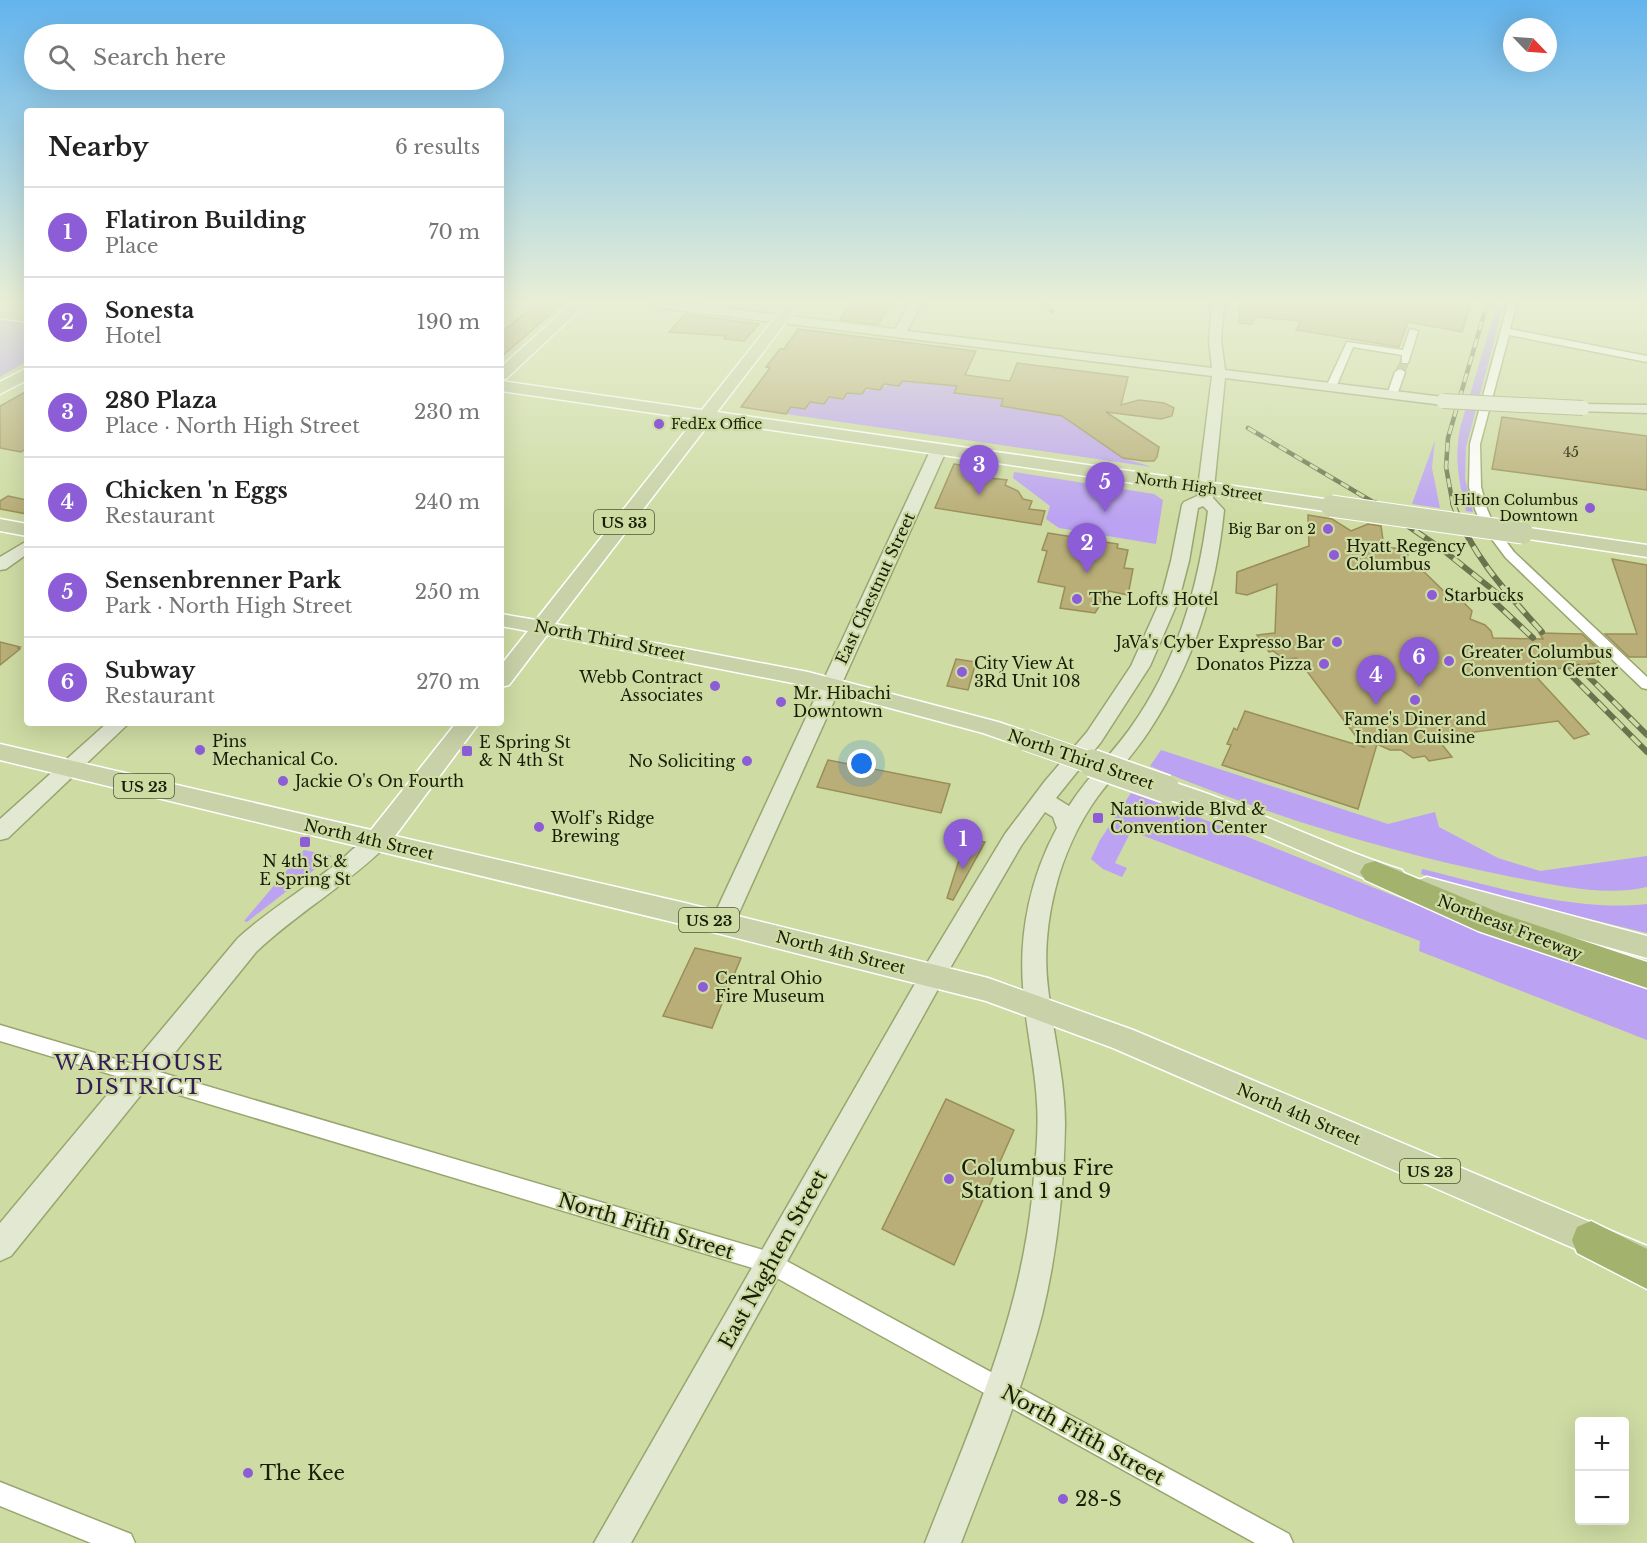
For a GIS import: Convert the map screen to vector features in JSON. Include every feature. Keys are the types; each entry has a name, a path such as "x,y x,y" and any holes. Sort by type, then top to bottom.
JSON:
{"highway":[{"name":"Northeast Freeway","path":"1375,872 1489,922 1647,975"},
{"path":"1591,1240 1647,1270"}],"main road":[{"path":"0,389 24,376"},
{"name":"US 33","path":"504,676 737,376"},
{"path":"943,1543 1001,1390 1026,1316 1041,1247 1048,1182 1051,1120 1034,967 1041,900 1048,875 1068,829 1085,799 1153,710 1173,675 1189,638 1209,573 1213,542 1216,510 1205,493 1219,376"},
{"path":"1236,376 1443,401 1647,410"},
{"name":"North High Street","path":"504,386 939,449 1205,493 1331,506 1647,551"},
{"name":"East Chestnut Street","path":"722,924 939,449"},
{"name":"East Naghten Street","path":"612,1543 933,975 1013,840 1042,800 1094,737 1140,666 1170,599 1180,561 1190,505 1205,493"},
{"path":"0,525 24,529"},
{"path":"0,565 24,548"},
{"name":"North Third Street","path":"504,621 764,669 990,727 1264,825 1375,872 1647,947"},
{"path":"0,832 116,726"},
{"path":"0,1246 139,1074 263,928 332,880 377,841 466,726"},
{"name":"North 4th Street","path":"0,752 933,975 1039,1008 1123,1039 1647,1263"},
{"path":"1042,800 1062,812 1068,829"}],"street":[{"path":"1331,387 1336,376"},
{"path":"1392,395 1399,376"},
{"path":"1492,376 1475,444 1475,487 1488,526 1510,555 1647,685"},
{"name":"North Fifth Street","path":"0,1033 770,1263 1280,1543"},
{"path":"0,1494 122,1543"}],"shaded area":[{"path":"1476,376 1485,376 1466,447 1465,479 1473,512 1466,511 1458,470 1460,428"},
{"path":"903,382 957,386 955,393 1003,400 1062,416 1123,458 1152,467 786,414 791,407"},
{"path":"1435,440 1432,468 1440,508 1412,504"},
{"path":"1014,472 1154,494 1163,500 1156,544 1059,528 1046,519 1050,506 1013,478"},
{"path":"1161,750 1388,824 1435,812 1439,827 1498,858 1540,871 1647,856 1647,887 1613,891 1562,886 1466,867 1374,844 1238,801 1150,766"},
{"path":"1131,793 1188,813 1509,942 1647,986 1647,1040 1419,951 1420,941 1131,831 1115,863 1127,868 1122,877 1103,869 1091,859 1100,840"},
{"path":"304,850 332,856 247,922 244,921"},
{"path":"1422,869 1505,890 1563,901 1591,904 1647,904 1647,933 1499,897 1421,874"}],"building":[{"path":"764,376 973,376 1010,381 1012,376 1120,376 1128,377 1121,405 1139,400 1164,403 1174,408 1172,416 1161,419 1106,412 1159,447 1154,461 1144,461 1123,458 1062,416 1001,406 1003,399 954,393 957,386 902,381 899,386 884,384 880,390 866,388 862,394 847,393 843,399 829,397 824,404 810,402 805,409 791,407 786,414 741,407"},
{"path":"24,393 24,450 21,452 0,448 0,406"},
{"path":"1502,417 1647,436 1647,490 1492,469"},
{"path":"954,464 993,470 990,478 1007,480 1005,485 1018,491 1023,499 1032,501 1029,509 1045,511 1041,525 935,508"},
{"path":"8,496 24,499 24,513 0,509 0,501"},
{"name":"Greater Columbus Convention Center","path":"1308,515 1332,519 1351,531 1368,524 1381,526 1384,547 1402,549 1408,555 1404,565 1421,569 1452,599 1464,603 1472,611 1470,619 1485,625 1491,631 1493,638 1543,639 1539,633 1582,634 1606,657 1595,657 1600,663 1588,664 1590,667 1530,670 1589,734 1574,739 1558,721 1436,737 1452,757 1429,761 1425,756 1413,758 1401,750 1390,750 1377,744 1358,809 1222,765 1231,745 1227,744 1234,728 1237,730 1245,711 1364,747 1297,658 1284,659 1273,651 1269,652 1257,635 1275,633 1277,584 1247,595 1236,593 1237,572 1309,546"},
{"path":"1048,533 1118,544 1117,548 1128,550 1124,568 1133,569 1128,595 1109,591 1095,613 1060,608 1065,587 1038,582 1047,551 1042,550"},
{"path":"1612,559 1647,565 1647,657 1629,657 1605,634 1637,634"},
{"path":"0,642 20,647 18,648 20,649 0,665"},
{"name":"City View At 3Rd Unit 108","path":"956,659 976,662 968,690 947,686"},
{"path":"828,760 950,784 941,813 817,787"},
{"path":"966,838 985,842 953,900 947,898"},
{"name":"Central Ohio Fire Museum","path":"695,948 741,958 712,1028 663,1016"},
{"name":"Columbus Fire Station 1 and 9","path":"946,1099 1014,1130 954,1265 882,1229"}],"railway":[{"path":"1453,505 1446,467 1448,438 1466,376"},
{"path":"1248,428 1377,505"},
{"path":"1453,503 1460,522 1479,556 1542,632"},
{"path":"1377,505 1443,550 1503,598"},
{"path":"1486,594 1533,638"},
{"path":"1579,667 1647,735"},
{"path":"1564,668 1647,752"}],"place":[{"name":"FedEx Office","path":"659,424"},
{"name":"280 Plaza","path":"979,495"},
{"name":"Hilton Columbus Downtown","path":"1590,508"},
{"name":"Sensenbrenner Park","path":"1105,512"},
{"name":"Big Bar on 2","path":"1328,529"},
{"name":"Hyatt Regency Columbus","path":"1334,555"},
{"name":"Sonesta","path":"1087,573"},
{"name":"Starbucks","path":"1432,595"},
{"name":"The Lofts Hotel","path":"1077,599"},
{"name":"JaVa's Cyber Expresso Bar","path":"1337,642"},
{"name":"Greater Columbus Convention Center","path":"1449,661"},
{"name":"Donatos Pizza","path":"1324,664"},
{"name":"City View At 3Rd Unit 108","path":"962,672"},
{"name":"Webb Contract Associates","path":"715,686"},
{"name":"Subway","path":"1419,687"},
{"name":"Fame's Diner and Indian Cuisine","path":"1415,700"},
{"name":"Mr. Hibachi Downtown","path":"781,702"},
{"name":"Chicken 'n Eggs","path":"1376,705"},
{"name":"Pins Mechanical Co.","path":"200,750"},
{"name":"E Spring St & N 4th St","path":"467,751"},
{"name":"No Soliciting","path":"747,761"},
{"name":"Jackie O's On Fourth","path":"283,781"},
{"name":"Nationwide Blvd & Convention Center","path":"1098,818"},
{"name":"Wolf's Ridge Brewing","path":"539,827"},
{"name":"N 4th St & E Spring St","path":"305,842"},
{"name":"Flatiron Building","path":"963,869"},
{"name":"Central Ohio Fire Museum","path":"703,987"},
{"name":"Columbus Fire Station 1 and 9","path":"949,1179"},
{"name":"The Kee","path":"248,1473"},
{"name":"28-S","path":"1063,1499"}],"district":[{"name":"WAREHOUSE DISTRICT","path":"139,1075"}]}
